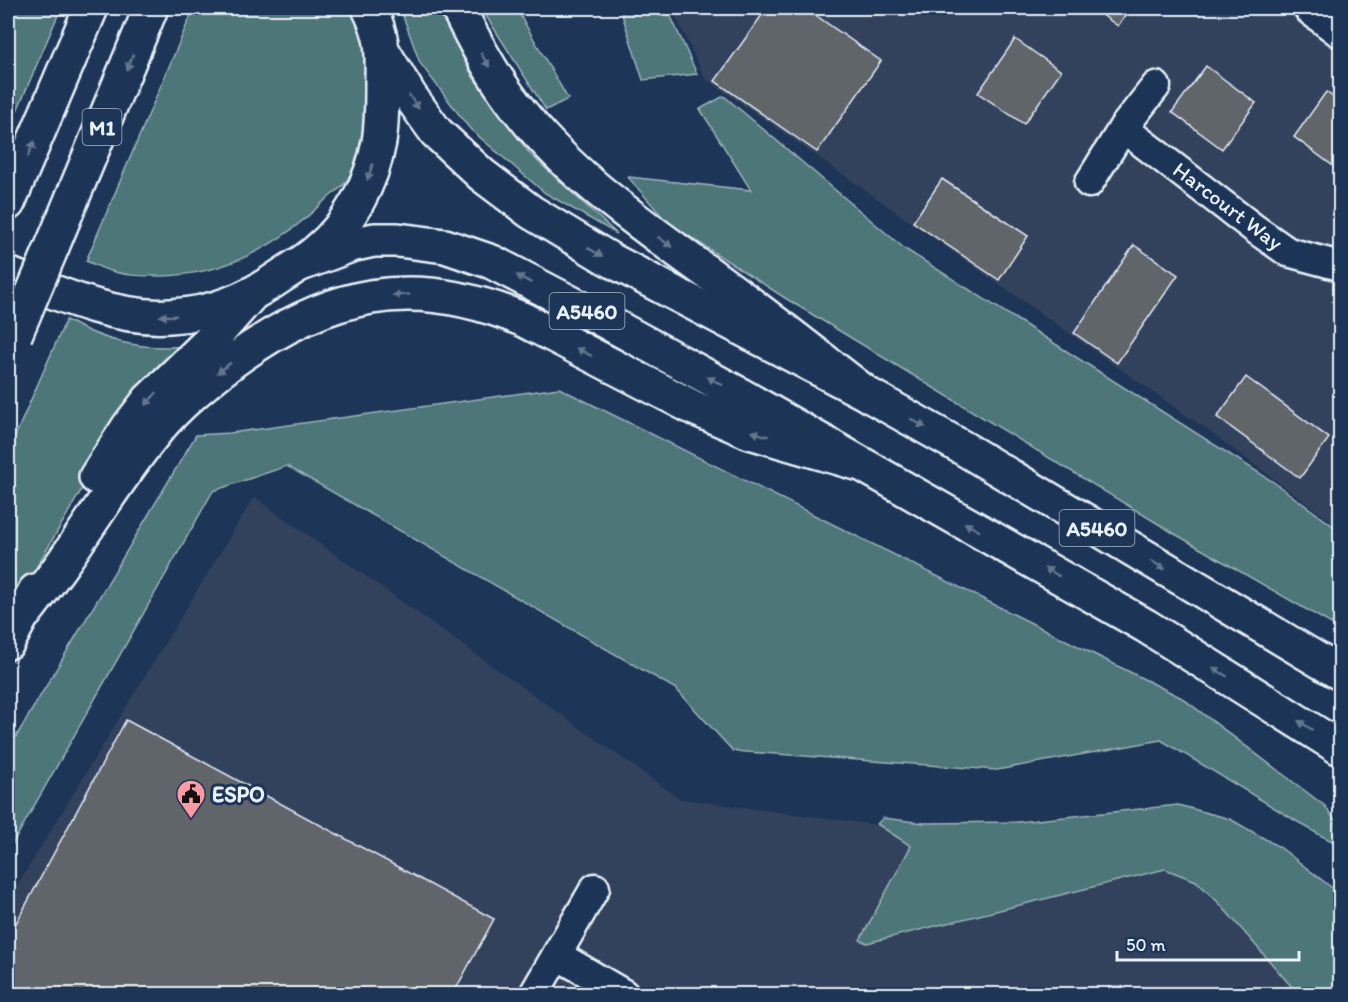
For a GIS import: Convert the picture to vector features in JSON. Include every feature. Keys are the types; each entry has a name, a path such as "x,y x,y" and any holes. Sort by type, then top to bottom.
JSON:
{"main road":[{"name":"M1","path":"8,203 91,8"},
{"name":"M1","path":"11,343 151,8"},
{"path":"8,274 72,299 136,315 167,317 189,315 250,296 317,252 331,238 355,205 369,176 379,142 384,52 375,20 369,8"},
{"path":"459,8 484,59 506,92 528,121 580,173 644,226 765,314 867,394"},
{"path":"1311,8 1341,30"},
{"name":"A5460","path":"384,52 410,96 436,132 458,155 509,197 592,250 867,394 963,448 1336,671"},
{"name":"A5460","path":"298,265 327,252 374,240 423,242 445,246 492,262 735,392 856,463 1146,626 1341,748"},
{"path":"26,612 65,561 102,503 157,429 191,395 223,369 276,332 327,308 360,299 429,294 473,301 522,319 694,408 750,432 856,463"},
{"path":"8,642 26,612 58,544 84,497 129,426 149,399 213,338 250,296"}],"street":[{"path":"1089,183 1124,128 1156,86"},
{"name":"Harcourt Way","path":"1124,128 1288,252 1341,266"},
{"path":"534,994 595,888"},
{"path":"557,956 624,994"}],"shaded area":[{"path":"672,8 1340,8 1340,528 1209,431 705,78"},
{"path":"254,497 680,799 907,829 1172,842 1312,994 8,994 8,901"}],"green space":[{"path":"8,8 61,8 8,132"},
{"path":"194,8 350,8 366,55 368,85 365,122 357,158 351,173 339,189 288,232 249,255 228,264 184,274 142,276 108,270 86,261"},
{"path":"400,8 437,8 473,77 530,154 617,234 545,193 470,129 420,63"},
{"path":"481,8 516,8 568,99 546,110"},
{"path":"620,8 667,8 697,74 643,80"},
{"path":"724,96 905,249 1272,481 1340,531 1340,629 1175,534 785,298 667,222 628,177 751,190 700,109"},
{"path":"66,320 95,334 124,343 153,347 186,346 121,422 8,616 8,452"},
{"path":"559,388 1182,698 1325,806 1340,827 1340,845 1161,740 997,770 733,751 676,689 287,466 213,491 8,852 8,750 196,435 230,433"},
{"path":"1178,805 1230,819 1281,848 1340,894 1340,994 1298,994 1219,903 1196,881 1165,869 867,943 860,940 911,846 877,824 883,818 924,823 1018,822"}],"building":[{"path":"767,8 805,8 881,61 817,152 715,81"},
{"path":"1092,8 1131,8 1118,26"},
{"path":"1015,39 1061,71 1024,124 978,93"},
{"path":"1206,66 1256,103 1222,149 1172,112"},
{"path":"1326,92 1340,102 1340,171 1294,137"},
{"path":"942,179 1028,236 999,280 913,222"},
{"path":"1134,245 1178,275 1117,363 1074,333"},
{"path":"1246,377 1329,438 1300,478 1217,417"},
{"name":"ESPO","path":"126,720 494,919 453,994 8,994 8,938"}],"place":[{"name":"ESPO","path":"191,820"}]}
